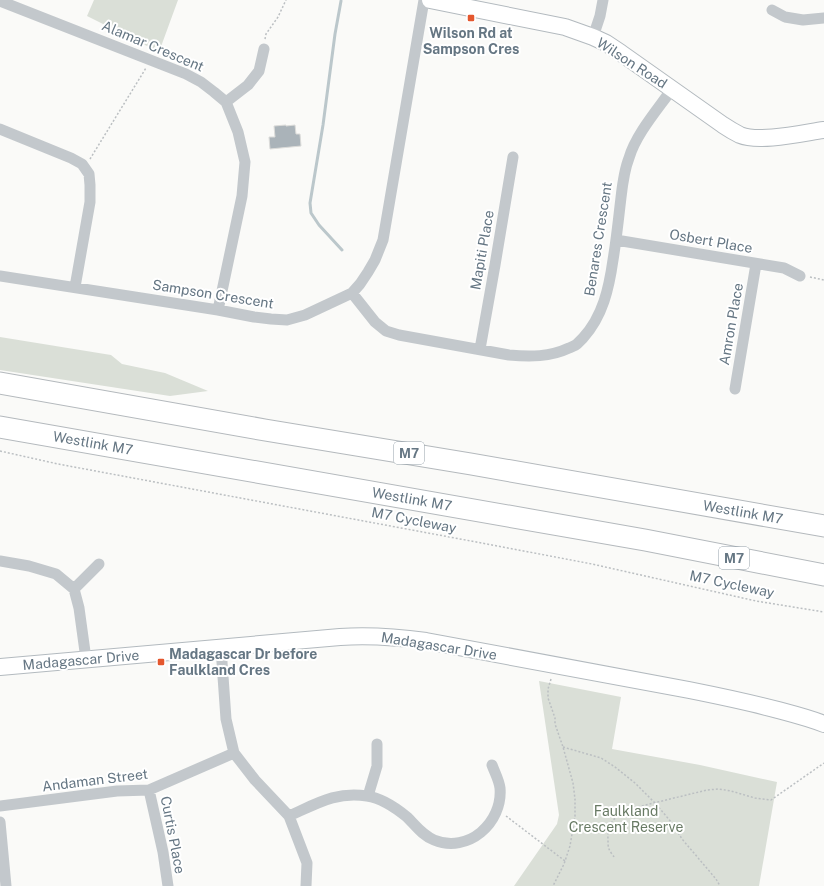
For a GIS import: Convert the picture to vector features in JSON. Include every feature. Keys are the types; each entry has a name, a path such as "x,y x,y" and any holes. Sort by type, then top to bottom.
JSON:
{"highway":[{"name":"Westlink M7","path":"0,383 265,430 464,462 822,526"},
{"name":"Westlink M7","path":"0,427 645,540 824,575"}],"street":[{"name":"Alamar Crescent","path":"0,0 186,74 196,79 226,102 238,132 245,162 242,196 218,310"},
{"name":"Sampson Crescent","path":"0,276 218,310 271,320 287,320 305,316 352,293 368,272 383,240 424,0"},
{"name":"Wilson Road","path":"430,0 546,23 579,31 593,37 606,43 723,125 740,135 763,138 824,130"},
{"path":"593,37 600,16 603,0"},
{"path":"772,10 785,17 803,20 824,18"},
{"path":"226,102 248,85 259,71 264,49"},
{"name":"Benares Crescent","path":"352,293 375,322 386,331 399,335 526,357 544,356 577,345 590,331 599,315 605,299 616,240 624,174 629,157 644,129 672,89"},
{"path":"0,130 71,158 82,164 89,174 90,202 75,287"},
{"name":"Mapiti Place","path":"480,349 513,157"},
{"name":"Osbert Place","path":"616,240 784,268 800,276"},
{"name":"Amron Place","path":"735,389 756,264"},
{"path":"0,561 29,566 56,574 74,589 80,608 86,659"},
{"path":"74,589 99,564"},
{"name":"Madagascar Drive","path":"0,667 340,637 372,636 410,639 634,680 749,703 796,714 824,724"},
{"path":"221,648 226,719 234,753 255,780 289,816 307,863 306,886"},
{"path":"368,796 377,766 377,744"},
{"name":"Andaman Street","path":"0,806 117,791 149,790 234,753"},
{"path":"289,816 333,797 354,794 368,796 380,800 399,811 426,837 445,843 462,843 481,833 488,827 497,810 500,799 500,788 492,765"},
{"name":"Curtis Place","path":"149,790 163,852 168,886"},
{"path":"0,822 6,886"}],"path":[{"path":"264,49 266,34 278,16 286,0"},
{"path":"85,168 151,60"},
{"path":"800,276 824,280"},
{"name":"M7 Cycleway","path":"0,451 74,467 584,563 756,601 824,612"},
{"path":"551,679 548,689 548,698 555,718 555,724 563,747 572,783 576,816 572,839 565,861 553,886"},
{"path":"563,747 601,758 635,783 672,823 682,839 716,879 720,886"},
{"path":"614,857 608,848 608,835 610,825 614,818 622,812 707,790 719,789 755,798 771,800 824,763"},
{"path":"497,810 565,861"}],"green space":[{"path":"94,0 178,0 159,52 87,16"},
{"path":"0,337 111,355 122,364 165,373 208,391 170,396 0,370"},
{"name":"Faulkland Crescent Reserve","path":"539,681 621,697 612,749 700,765 777,782 759,886 514,886 557,824 559,815"}],"building":[{"path":"295,125 296,134 300,134 301,146 270,149 269,137 275,137 274,126"}],"waterway":[{"path":"341,1 310,203 311,213 319,225 342,250"}],"place":[{"name":"Wilson Rd at Sampson Cres","path":"471,18"},
{"name":"Madagascar Dr before Faulkland Cres","path":"161,662"}]}
